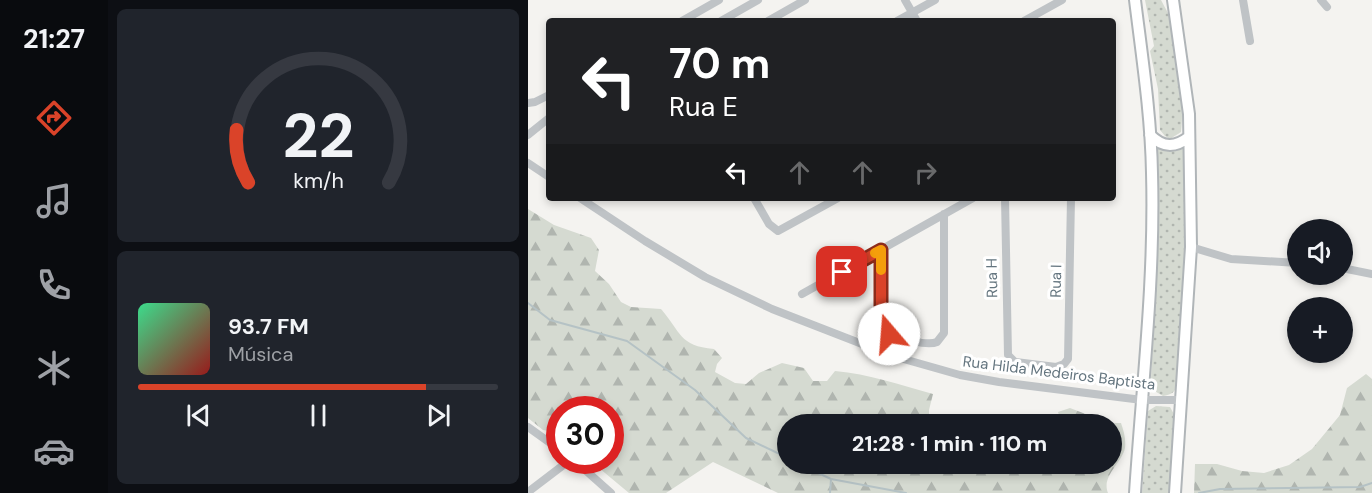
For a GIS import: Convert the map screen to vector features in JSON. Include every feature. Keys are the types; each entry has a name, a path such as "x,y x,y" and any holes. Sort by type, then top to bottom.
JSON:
{"main road":[{"path":"1135,0 1152,173 1149,315 1135,493"},
{"path":"1168,0 1175,13"},
{"path":"1173,0 1189,114 1191,247 1175,493"},
{"path":"1150,135 1156,142 1169,146 1181,144 1190,137"}],"street":[{"path":"694,18 702,4 719,0"},
{"path":"726,18 758,0"},
{"path":"773,18 806,0"},
{"path":"905,0 914,17 924,4 935,0"},
{"path":"1029,18 1062,0"},
{"path":"1243,0 1250,41"},
{"path":"528,103 546,96"},
{"path":"528,136 546,121"},
{"path":"528,122 528,136"},
{"path":"528,163 546,175"},
{"name":"Rua Hilda Medeiros Baptista","path":"585,201 705,277 772,309 893,356 960,375 999,382 1142,400 1180,400"},
{"path":"756,201 769,224 778,231 833,201"},
{"path":"802,294 968,201"},
{"name":"Rua H","path":"1005,201 1007,351 1009,358 1015,362 1056,367 1064,364"},
{"name":"Rua I","path":"1064,364 1068,359 1071,201"},
{"path":"881,250 881,322 883,329 889,334 928,344 939,341 944,333 944,214"},
{"path":"1191,247 1231,259 1287,262"},
{"path":"1353,270 1372,274"},
{"path":"528,428 546,440"},
{"path":"528,492 553,474"},
{"path":"589,474 611,493"}],"green space":[{"path":"1145,0 1161,0 1171,19 1176,36 1181,78 1182,121 1181,132 1170,139 1160,130 1158,89 1150,51 1154,46"},
{"path":"1185,146 1186,239 1178,379 1175,390 1163,396 1153,390 1151,378 1156,281 1156,147 1171,150"},
{"path":"528,209 554,225 591,238 599,250 595,271 609,284 621,302 631,307 661,309 687,341 694,345 714,349 722,358 715,372 735,383 746,384 759,373 782,363 804,368 813,381 827,381 835,371 848,372 933,394 929,414 777,414 777,474 1111,474 1107,481 1108,493 778,493 713,462 666,493 629,493 606,474 624,474 624,396 546,396 546,431 528,418"},
{"path":"1366,374 1372,379 1372,493 1194,493 1195,464 1217,464 1242,471 1264,473 1289,465 1312,449 1340,415 1347,388"},
{"path":"1156,406 1170,407 1175,416 1169,493 1142,493 1148,411"},
{"path":"1070,408 1086,414 1059,414 1058,412"},
{"path":"1122,427 1125,442 1122,456"}],"waterway":[{"path":"528,303 550,320 627,341 695,390 746,438 777,453"},
{"path":"820,474 831,479 906,493"},
{"path":"830,493 831,479"},
{"path":"1199,493 1220,489 1360,487 1372,483"}],"slow traffic":[{"path":"875,253 881,250 881,270"}],"route":[{"path":"842,272 881,250 881,324 889,334"}]}
